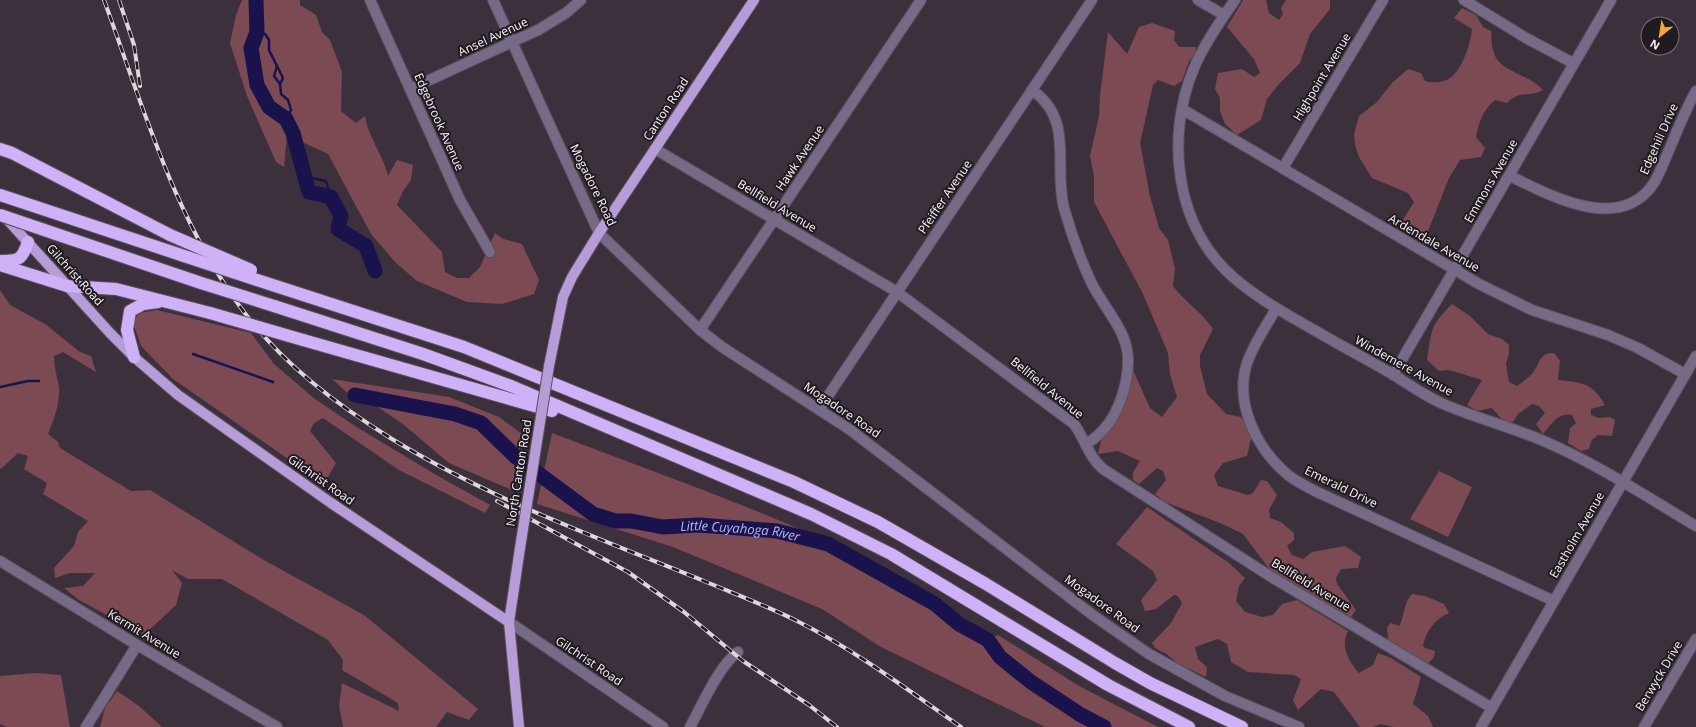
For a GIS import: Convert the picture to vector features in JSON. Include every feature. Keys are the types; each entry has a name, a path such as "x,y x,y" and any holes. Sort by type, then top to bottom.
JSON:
{"highway":[{"path":"0,148 170,235 254,275 300,293 464,347 825,496 878,522 927,549 1150,683 1242,727"},
{"path":"0,195 184,256 254,275"},
{"path":"0,215 201,283 466,369 607,426 786,503 891,554 1108,685 1189,727"},
{"path":"0,261 14,261 23,256 28,242"},
{"path":"0,265 67,286 116,289 210,313 607,426"},
{"path":"134,357 127,330 130,311 148,303 168,302"}],"main road":[{"name":"Canton Road","path":"599,232 754,0"},
{"name":"Gilchrist Road","path":"0,211 67,286 134,357 178,395 272,462 509,622"},
{"name":"North Canton Road","path":"519,727 509,622 549,366 563,297 572,277 599,232"}],"street":[{"name":"Edgebrook Avenue","path":"370,0 460,200 490,252"},
{"name":"Mogadore Road","path":"493,0 599,232 700,330 722,347 820,408 907,472 1094,616 1149,654 1225,696 1299,727"},
{"name":"Ansel Avenue","path":"410,89 548,25 581,0"},
{"name":"Hawk Avenue","path":"700,330 921,0"},
{"name":"Pfeiffer Avenue","path":"820,408 1092,0"},
{"path":"1198,0 1224,15"},
{"name":"Windemere Avenue","path":"1235,0 1224,15 1194,68 1182,110 1178,137 1179,166 1184,192 1193,220 1210,250 1223,266 1248,288 1276,309 1439,402 1545,442 1581,458 1696,526"},
{"name":"Highpoint Avenue","path":"1283,168 1383,0"},
{"path":"1464,0 1526,38 1573,63"},
{"name":"Emmons Avenue","path":"1394,375 1510,176 1573,63 1611,0"},
{"path":"1032,90 1048,105 1056,119 1060,133 1061,192 1076,246 1091,283 1118,328 1128,353 1124,385 1116,409 1105,429 1086,445"},
{"name":"Edgehill Drive","path":"1510,176 1547,194 1573,203 1607,209 1629,205 1642,197 1655,182 1696,91"},
{"name":"Ardendale Avenue","path":"1182,110 1283,168 1454,270 1520,305 1608,335 1638,348 1685,374"},
{"name":"Bellfield Avenue","path":"655,150 775,219 897,292 1074,424 1094,461 1103,469 1267,574 1492,708"},
{"name":"Emerald Drive","path":"1276,309 1252,351 1244,377 1246,407 1254,431 1274,461 1289,475 1317,492 1554,601"},
{"name":"Eastholm Avenue","path":"1481,727 1696,356"},
{"name":"Kermit Avenue","path":"0,561 137,645 277,727"},
{"name":"Gilchrist Road","path":"509,622 663,727"},
{"name":"Berwyck Drive","path":"1644,727 1696,639"},
{"path":"86,727 137,645"},
{"path":"690,727 723,669 730,659 738,652"}],"shaded area":[{"path":"242,0 300,0 300,5 316,15 322,32 330,40 342,72 341,111 356,123 365,116 369,131 383,160 388,176 397,160 413,165 411,180 403,191 397,205 442,252 445,272 457,278 469,278 480,267 495,233 503,239 522,244 539,280 534,294 502,304 467,302 417,281 396,263 371,234 328,154 287,135 284,167 276,162 247,96 230,43 236,15"},
{"path":"1243,0 1266,0 1269,13 1279,20 1283,14 1281,8 1286,0 1330,0 1330,9 1310,34 1300,63 1279,84 1267,99 1261,120 1237,135 1225,124 1220,111 1220,98 1215,89 1218,73 1242,69 1254,77 1260,73 1254,59 1227,27"},
{"path":"1462,8 1476,15 1483,27 1491,31 1493,50 1496,58 1501,64 1537,84 1543,90 1516,96 1507,103 1495,100 1487,108 1480,121 1476,137 1485,148 1481,157 1460,160 1449,178 1425,239 1411,234 1401,223 1414,202 1408,193 1372,178 1359,157 1355,145 1354,134 1359,116 1377,102 1392,83 1408,69 1421,73 1425,81 1431,82 1444,81 1454,74 1465,56 1472,29 1454,18"},
{"path":"1152,23 1175,31 1174,40 1179,47 1196,47 1195,55 1189,61 1182,81 1174,86 1158,80 1153,85 1140,143 1150,196 1159,228 1168,240 1175,269 1173,286 1204,317 1213,329 1200,355 1200,366 1207,394 1226,414 1241,417 1252,434 1247,456 1223,463 1214,475 1218,486 1248,495 1253,493 1261,480 1267,481 1277,495 1269,510 1270,518 1281,522 1294,533 1294,540 1287,546 1292,555 1303,559 1312,552 1345,546 1361,557 1358,568 1341,569 1336,578 1337,584 1356,610 1351,617 1341,614 1271,571 1243,534 1220,523 1165,502 1155,494 1166,480 1163,471 1157,468 1139,484 1133,480 1133,472 1140,461 1118,451 1098,454 1102,437 1132,368 1150,408 1162,417 1177,397 1170,374 1168,353 1143,294 1094,202 1094,176 1090,156 1099,116 1100,95 1108,32 1127,54 1139,27"},
{"path":"0,290 10,305 45,324 80,352 91,356 96,372 63,352 54,356 59,387 59,399 48,434 58,442 60,448 131,491 150,490 262,559 364,615 478,709 469,720 447,712 436,727 343,727 339,706 342,683 399,711 398,703 342,670 343,660 328,640 222,579 188,579 172,570 182,583 176,605 144,635 79,600 64,588 83,586 95,573 70,573 55,578 54,568 74,546 78,532 88,521 43,494 47,483 24,469 28,456 18,453 1,469 0,468"},
{"path":"1452,304 1470,316 1488,334 1502,339 1509,345 1509,353 1506,364 1509,382 1517,386 1532,374 1540,359 1545,354 1554,353 1560,361 1558,380 1580,383 1596,392 1605,405 1591,409 1591,415 1598,418 1610,417 1615,420 1612,436 1598,435 1591,441 1589,449 1581,451 1568,443 1570,428 1576,423 1572,415 1563,415 1559,417 1543,434 1536,424 1545,413 1539,406 1532,404 1518,414 1513,422 1506,424 1492,408 1477,411 1467,405 1482,380 1449,370 1439,371 1427,360 1431,335 1435,324"},
{"path":"157,310 251,333 274,364 315,399 355,426 438,476 490,505 485,513 399,470 323,418 314,423 310,431 336,463 324,484 173,379 141,346 133,323 139,313"},
{"path":"332,379 449,397 499,417 522,434 514,491 449,463 404,425 372,403 353,398"},
{"path":"552,433 739,504 813,535 869,561 941,603 993,637 998,635 1079,686 1158,727 1045,727 881,647 822,609 673,547 537,504"},
{"path":"1439,471 1472,487 1448,537 1410,519"},
{"path":"1147,507 1229,563 1245,578 1239,586 1236,601 1245,612 1262,617 1273,615 1282,604 1297,600 1348,631 1345,648 1349,659 1359,673 1373,665 1378,653 1391,658 1421,677 1413,704 1428,716 1433,727 1394,727 1380,724 1373,727 1360,727 1334,692 1321,689 1298,710 1293,700 1301,679 1294,675 1248,672 1231,662 1227,644 1218,639 1195,647 1198,659 1207,667 1206,677 1177,663 1168,655 1155,648 1152,643 1171,623 1182,603 1178,596 1174,595 1156,609 1145,611 1141,600 1157,580 1153,571 1116,544"},
{"path":"1412,594 1425,596 1444,604 1449,613 1435,622 1426,635 1423,646 1435,651 1434,657 1426,666 1386,642 1388,637 1387,627 1391,623 1399,626 1407,602"},
{"path":"35,673 61,675 70,727 7,727 0,724 0,676"},
{"path":"117,691 139,706 162,727 100,727 105,708"}],"waterway":[{"name":"Little Cuyahoga River","path":"256,0 257,32 251,48 257,85 269,107 286,119 293,133 309,192 331,197 341,216 338,229 366,246 375,271"},
{"name":"Little Cuyahoga River","path":"257,32 265,34 269,40 269,50 277,66 274,76 280,84 281,94 288,100 291,110 286,119"},
{"name":"Little Cuyahoga River","path":"277,66 283,78 280,84"},
{"name":"Little Cuyahoga River","path":"306,177 326,181 331,197"},
{"name":"Little Cuyahoga River","path":"193,354 273,382"},
{"path":"0,387 28,381 39,381"},
{"name":"Little Cuyahoga River","path":"355,395 455,414 481,423 516,457 593,514 615,521 631,521 663,527 699,525 777,531 828,544 935,604 959,624 988,640 1000,657 1031,682 1081,715 1104,727"}],"railway":[{"path":"104,0 163,162 198,240 220,277 244,312 276,349 312,382 371,426 429,461 467,480 506,499 585,533 763,605 819,632 881,671 961,727"},
{"path":"119,0 134,45 140,86"},
{"path":"497,501 628,572 684,612 743,661 809,705 837,727"}]}
